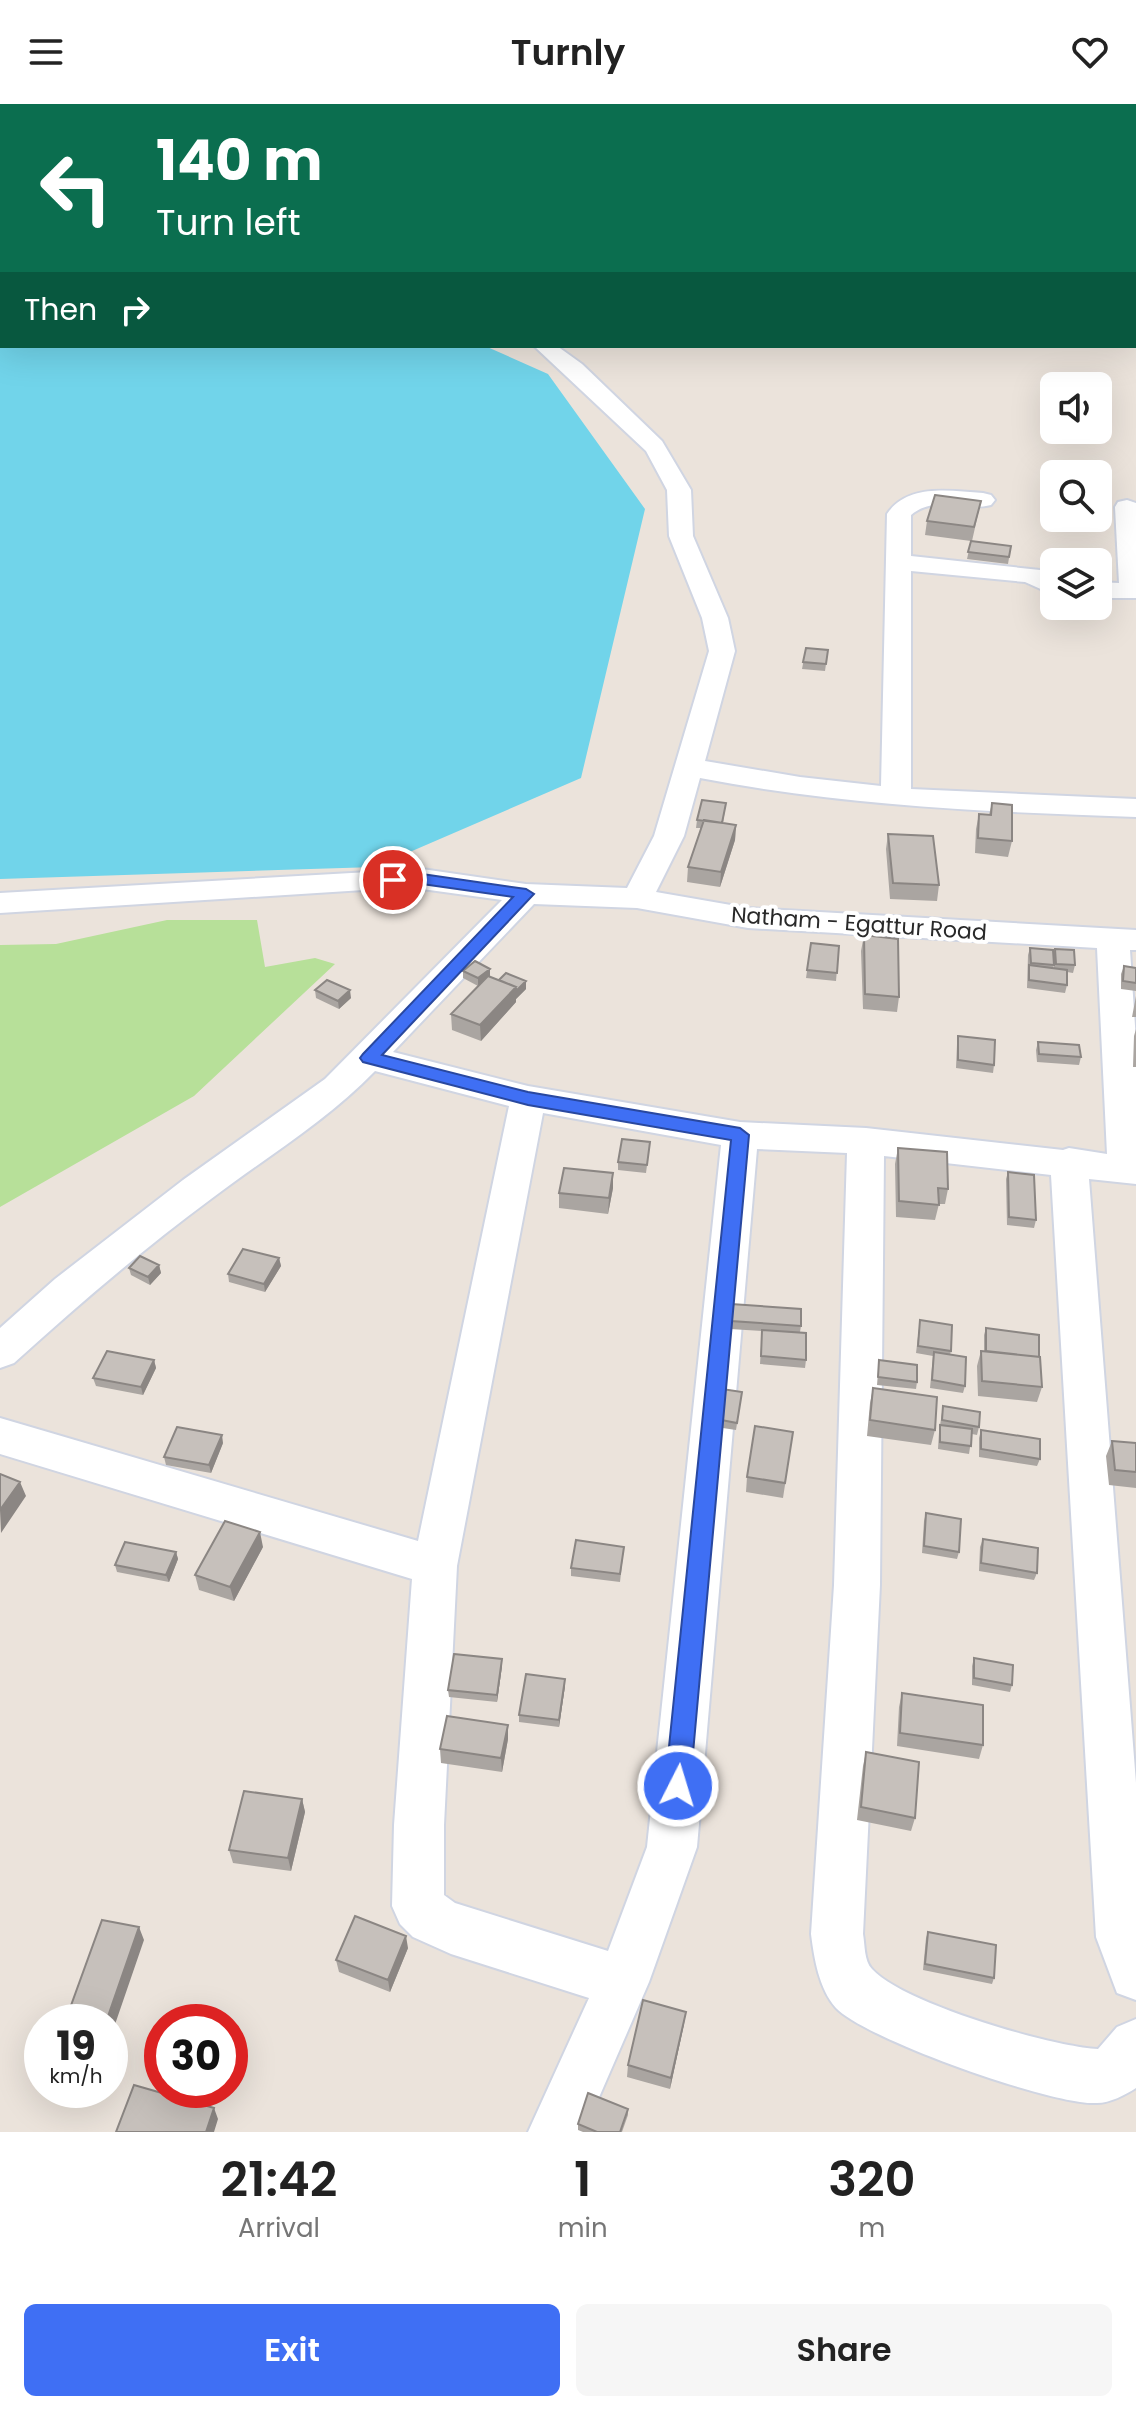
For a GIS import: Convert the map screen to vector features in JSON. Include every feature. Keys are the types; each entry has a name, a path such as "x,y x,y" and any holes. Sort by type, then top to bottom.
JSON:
{"street":[{"path":"547,348 574,369 654,446 679,490 681,536 715,618 722,651 669,836 637,898"},
{"path":"896,795 899,514 906,505 945,498 983,500"},
{"path":"1112,590 1132,591 1127,507"},
{"path":"898,562 1031,575 1040,580"},
{"path":"690,767 820,788 896,795 1136,808"},
{"name":"Natham - Egattur Road","path":"0,903 422,879 526,894 637,898 748,918 1124,940"},
{"path":"0,1352 69,1290 196,1190 338,1088 526,894"},
{"path":"369,1058 528,1098 740,1135 866,1141 1131,1170 1124,940"},
{"path":"528,1098 435,1566 419,1825 418,1906 431,1919 451,1928 623,1982"},
{"path":"556,2132 623,1982 672,1847 740,1135"},
{"path":"866,1141 857,1585 837,1934 842,1970 859,1994 900,2015 1030,2066 1071,2076 1099,2076 1120,2068 1136,2046"},
{"path":"1069,1161 1122,1937 1136,1974"},
{"path":"0,1436 435,1566"}],"green space":[{"path":"167,920 257,920 265,967 315,958 335,964 194,1096 0,1207 0,945 56,944"}],"water":[{"path":"0,348 490,348 548,374 645,509 581,778 375,867 0,879"}],"building":[{"path":"935,495 981,501 974,527 927,521"},
{"path":"971,541 1011,546 1009,557 968,552"},
{"path":"806,648 828,650 826,664 803,662"},
{"path":"702,800 726,803 722,823 697,820"},
{"path":"992,803 1012,805 1012,841 978,838 979,814 991,815"},
{"path":"704,820 736,825 721,872 688,867"},
{"path":"888,834 933,836 939,885 893,883"},
{"path":"864,935 898,939 899,997 865,994"},
{"path":"811,943 839,946 837,973 807,970"},
{"path":"1030,948 1053,950 1054,965 1031,963"},
{"path":"1055,949 1074,950 1075,965 1056,964"},
{"path":"475,961 490,969 478,978 463,971"},
{"path":"1029,965 1067,970 1067,985 1029,980"},
{"path":"1124,966 1136,968 1136,983 1123,981"},
{"path":"506,973 526,981 516,991 516,987 499,980"},
{"path":"488,976 516,987 480,1025 451,1014"},
{"path":"327,980 350,990 338,1001 315,990"},
{"path":"958,1036 995,1040 994,1065 958,1060"},
{"path":"1038,1042 1079,1045 1081,1057 1039,1054"},
{"path":"622,1139 650,1142 647,1165 618,1162"},
{"path":"898,1148 947,1152 948,1189 938,1188 939,1205 899,1201"},
{"path":"564,1168 613,1173 609,1198 559,1193"},
{"path":"1008,1172 1034,1175 1036,1220 1009,1217"},
{"path":"243,1249 279,1258 264,1284 228,1274"},
{"path":"140,1256 159,1265 148,1277 129,1268"},
{"path":"731,1304 801,1309 801,1326 731,1321"},
{"path":"920,1320 952,1325 951,1351 918,1346"},
{"path":"986,1328 1039,1335 1039,1357 986,1351"},
{"path":"762,1330 806,1333 806,1360 761,1356"},
{"path":"107,1351 154,1360 141,1387 93,1378"},
{"path":"981,1351 1040,1357 1042,1387 982,1381"},
{"path":"934,1352 966,1357 965,1386 932,1380"},
{"path":"879,1360 917,1365 917,1382 878,1377"},
{"path":"873,1388 937,1397 935,1430 870,1420"},
{"path":"722,1389 742,1392 737,1423 716,1419"},
{"path":"943,1406 980,1412 979,1427 942,1420"},
{"path":"940,1425 972,1429 971,1446 940,1442"},
{"path":"755,1426 793,1432 785,1483 747,1477"},
{"path":"177,1427 222,1435 209,1465 164,1457"},
{"path":"981,1430 1040,1439 1040,1459 981,1449"},
{"path":"1112,1441 1136,1443 1136,1472 1115,1470"},
{"path":"0,1474 20,1482 0,1510"},
{"path":"926,1513 961,1519 959,1552 924,1546"},
{"path":"225,1521 260,1532 230,1587 195,1575"},
{"path":"983,1539 1038,1548 1037,1573 981,1563"},
{"path":"576,1540 624,1547 620,1574 571,1568"},
{"path":"125,1542 176,1552 166,1575 115,1565"},
{"path":"454,1654 502,1659 497,1695 448,1690"},
{"path":"974,1658 1013,1665 1012,1685 974,1678"},
{"path":"526,1674 565,1679 559,1720 519,1715"},
{"path":"902,1693 983,1705 983,1745 900,1733"},
{"path":"447,1716 508,1725 501,1758 440,1749"},
{"path":"866,1752 919,1762 915,1818 861,1807"},
{"path":"244,1791 302,1799 288,1858 229,1850"},
{"path":"355,1916 406,1936 388,1980 336,1960"},
{"path":"102,1920 139,1927 112,2004 72,2004"},
{"path":"928,1932 996,1945 994,1978 925,1964"},
{"path":"643,2000 686,2012 671,2078 628,2065"},
{"path":"134,2085 144,2088 144,2108 214,2108 206,2132 116,2132 125,2108 128,2108"},
{"path":"588,2093 628,2109 620,2132 597,2132 578,2124"}],"route":[{"path":"393,880 422,879 526,894 369,1058 528,1098 740,1135 678,1786"}]}
